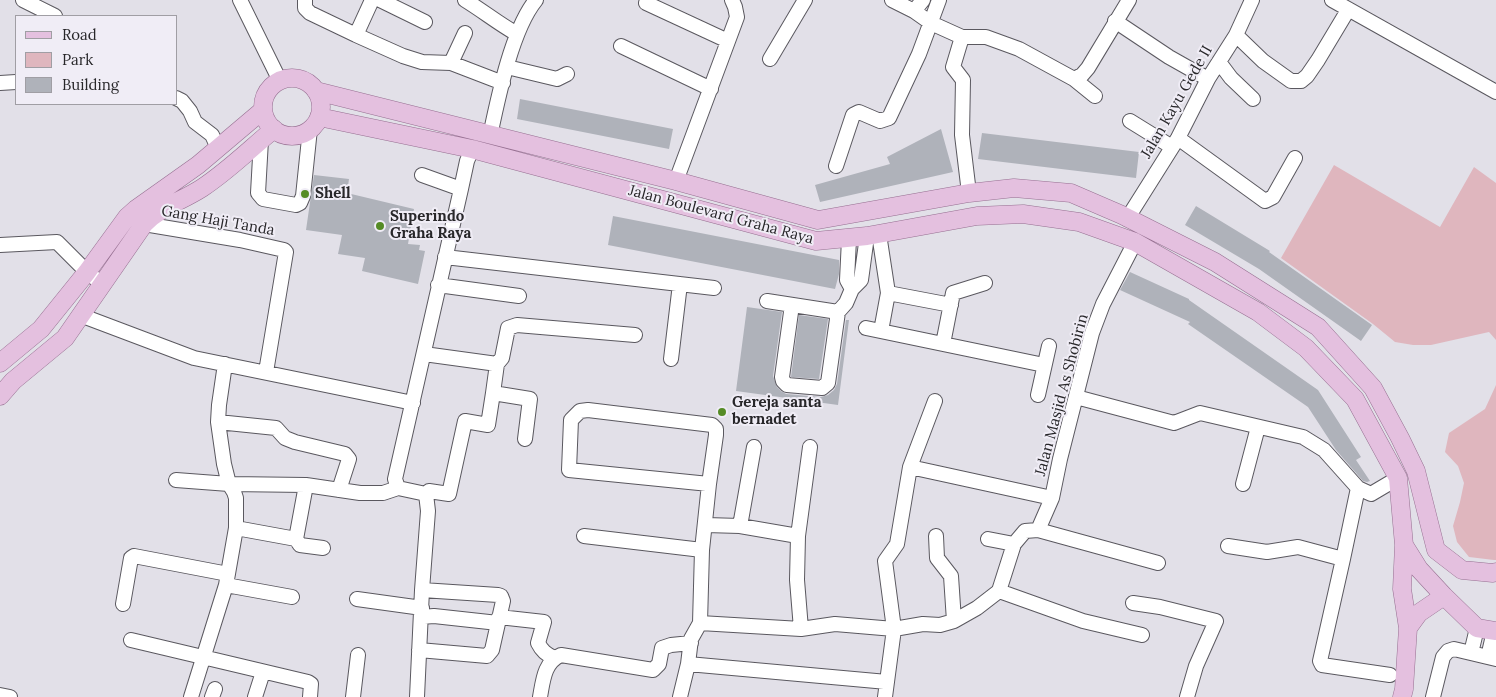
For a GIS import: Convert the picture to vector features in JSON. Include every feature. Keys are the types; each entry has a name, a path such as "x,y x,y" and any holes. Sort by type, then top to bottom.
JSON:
{"main road":[{"path":"0,362 41,329 136,208 176,192 200,190 268,134 296,135 315,123 321,104 311,85 296,78 288,78 280,81 267,92 263,110 268,134"},
{"name":"Jalan Boulevard Graha Raya","path":"316,92 676,181 818,220 968,193 1014,188 1071,193 1215,262 1318,327 1373,388 1413,466 1436,550 1462,570 1496,572"},
{"path":"0,396 13,381 65,338 144,224 160,210 198,165 263,110"},
{"name":"Jalan Boulevard Graha Raya","path":"315,123 472,150 816,241 849,239 977,216 1023,214 1078,222 1135,242 1258,312 1306,348 1355,399 1395,473 1404,545 1420,570 1476,628"},
{"path":"816,241 818,220"},
{"path":"1395,473 1413,466"},
{"path":"1402,697 1408,628 1402,588 1404,545"},
{"path":"1408,628 1419,613 1444,596"},
{"path":"1476,628 1495,631"}],"street":[{"path":"23,0 48,15"},
{"path":"240,0 280,81"},
{"path":"356,36 372,0"},
{"path":"380,0 425,22"},
{"path":"465,0 500,25 517,34"},
{"path":"490,136 495,107 517,34 536,0"},
{"path":"676,181 737,17 736,7 732,0"},
{"path":"770,59 805,0"},
{"path":"892,0 914,11 931,23 962,37 986,37 1019,49 1074,79 1095,96"},
{"path":"914,11 923,0"},
{"path":"836,166 853,115 859,112 880,121 889,118 919,54 939,0"},
{"path":"1074,79 1082,75 1129,0"},
{"name":"Jalan Kayu Gede II","path":"1126,219 1172,147 1208,79 1236,35 1252,0"},
{"path":"1332,0 1496,92"},
{"path":"646,3 728,41"},
{"path":"308,6 356,36 403,56 422,62 451,63 503,83"},
{"path":"1236,35 1263,61 1291,81 1301,80 1307,76 1318,60 1348,10"},
{"path":"1115,21 1169,57 1208,79"},
{"path":"451,63 465,33"},
{"path":"962,37 953,67 963,80 964,88 961,120 968,193"},
{"path":"621,46 710,89"},
{"path":"1219,62 1231,78 1253,99"},
{"path":"507,68 557,79 567,74"},
{"path":"0,83 15,82"},
{"path":"178,99 190,111 195,122 212,135 218,148"},
{"path":"1130,121 1265,200 1273,197 1295,158"},
{"path":"268,134 258,193 262,199 296,205 300,203 303,196 315,123"},
{"path":"398,488 395,478 467,161 472,150"},
{"path":"422,175 461,189"},
{"name":"Gang Haji Tanda","path":"144,224 240,240 286,252 266,372"},
{"path":"792,305 782,378 787,384 822,388 828,383 838,312 846,303 873,235"},
{"path":"873,235 888,293 881,331"},
{"path":"849,239 853,283"},
{"path":"0,245 57,242 102,284"},
{"name":"Jalan Masjid As Shobirin","path":"1038,530 1052,498 1092,333 1103,304 1135,242"},
{"path":"445,257 714,288"},
{"path":"943,344 953,293 985,283"},
{"path":"670,359 680,284"},
{"path":"438,285 518,296"},
{"path":"888,293 951,305"},
{"path":"767,301 838,312"},
{"path":"80,315 194,358 413,403"},
{"path":"176,480 228,484 306,485 360,493 383,493 398,488 426,494 429,491 449,494 465,421 488,425 496,364 502,358 508,328 517,325 635,335"},
{"path":"866,328 1044,365"},
{"path":"1038,395 1049,346"},
{"path":"424,354 496,364"},
{"path":"191,697 227,579 236,528 236,498 228,484 218,422 225,364"},
{"path":"493,392 530,399 525,439"},
{"path":"1076,397 1174,423 1200,413 1303,437 1324,450 1358,488 1371,494 1395,473"},
{"path":"885,697 894,629 885,561 897,544 910,467 935,401"},
{"path":"680,697 688,664 691,639 700,623 702,550 716,429 712,425 588,410 580,411 571,420 569,470 709,484"},
{"path":"218,422 276,428 285,438 295,442 345,454 349,459 339,490"},
{"path":"1243,484 1258,426"},
{"path":"740,526 754,447"},
{"path":"801,629 797,580 798,536 810,447"},
{"path":"910,467 1052,498"},
{"path":"306,485 296,539 300,545 323,548"},
{"path":"1358,488 1320,661 1322,665 1390,675"},
{"path":"417,697 428,511 426,494"},
{"path":"706,525 740,526 798,536"},
{"path":"236,528 296,539"},
{"path":"700,623 801,629 835,624 894,629 923,624 940,625 954,621 977,608 999,591 1014,544 1029,530 1038,530 1158,563"},
{"path":"584,536 702,550"},
{"path":"936,536 937,558 951,576 954,621"},
{"path":"988,539 1014,544"},
{"path":"1228,546 1267,552 1298,547 1343,560"},
{"path":"123,604 131,558 134,556 292,597"},
{"path":"420,650 487,656 492,650 502,601 502,596 498,594 422,590"},
{"path":"999,591 1083,621 1142,635"},
{"path":"357,599 434,616 544,622 538,643 540,649 554,658"},
{"path":"1133,603 1160,607 1216,621 1196,666 1187,697"},
{"path":"1472,653 1476,628"},
{"path":"1433,697 1443,657 1448,651 1454,649 1492,658 1495,631"},
{"path":"131,640 308,682 311,684 310,697"},
{"path":"540,697 545,670 554,658 561,655 652,670 659,664 662,648 691,643"},
{"path":"353,697 358,654"},
{"path":"688,664 887,682"},
{"path":"255,697 263,672"},
{"path":"0,695 10,697"}],"green space":[{"path":"1334,165 1440,227 1474,167 1496,183 1496,340 1489,332 1431,345 1395,342 1281,258"},
{"path":"1496,385 1496,560 1494,560 1469,557 1457,542 1453,526 1464,483 1458,466 1445,452 1449,433 1485,409"}],"building":[{"path":"520,99 673,129 669,149 517,119"},
{"path":"941,129 953,172 820,202 815,185 890,164 887,157"},
{"path":"982,133 1139,152 1136,178 978,159"},
{"name":"Superindo Graha Raya","path":"314,175 349,179 347,193 414,209 408,244 420,245 419,250 425,251 418,284 362,271 365,258 338,254 342,235 306,230"},
{"path":"1196,206 1270,251 1372,325 1361,341 1259,269 1185,225"},
{"path":"613,216 839,260 839,274 835,289 608,245"},
{"path":"1130,272 1189,299 1318,390 1361,457 1356,460 1370,481 1363,481 1336,450 1308,407 1188,324 1190,322 1120,290"},
{"path":"747,307 782,312 773,376 777,387 786,394 821,397 828,395 834,390 837,384 846,320 849,320 838,405 736,391"},
{"path":"799,315 828,319 819,379 791,377"}],"place":[{"name":"Shell","path":"305,194"},
{"name":"Superindo Graha Raya","path":"380,226"},
{"name":"Gereja santa bernadet","path":"722,412"}]}
